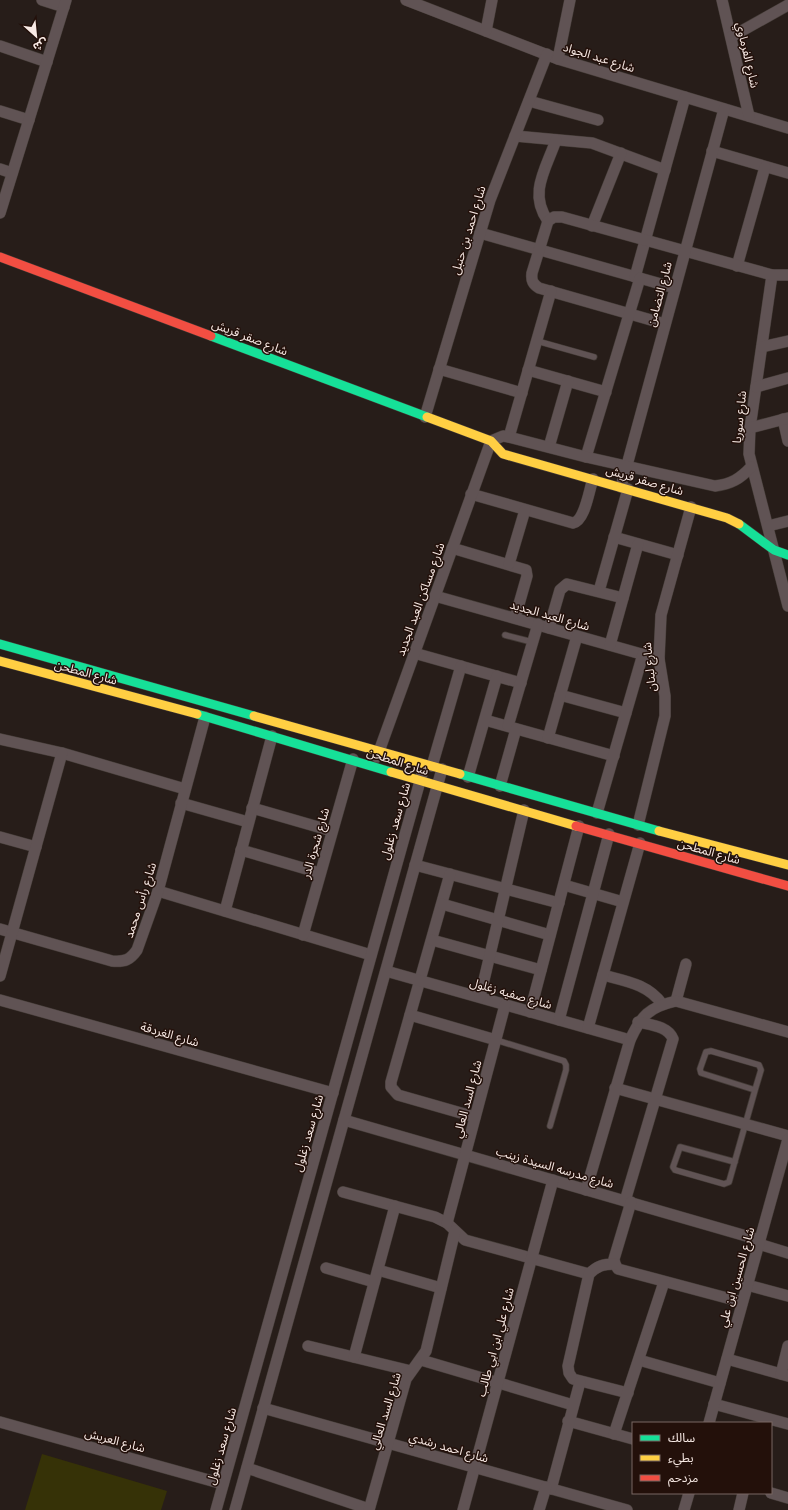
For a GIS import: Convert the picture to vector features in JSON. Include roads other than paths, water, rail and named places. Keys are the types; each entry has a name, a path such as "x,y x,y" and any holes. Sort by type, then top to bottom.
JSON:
{"street":[{"path":"0,213 65,3 42,0"},
{"name":"شارع عبد الجواد","path":"406,0 558,59 788,128"},
{"path":"486,31 492,0"},
{"name":"شارع الفرماوي","path":"722,0 749,116"},
{"path":"558,59 572,2"},
{"path":"731,37 788,5"},
{"path":"0,46 47,62"},
{"name":"شارع احمد بن حنبل","path":"425,417 490,200 546,54"},
{"path":"586,457 630,314 645,241 685,97"},
{"path":"529,101 598,120"},
{"name":"شارع التضامن","path":"599,591 614,537 624,488 626,466 724,108"},
{"path":"0,111 29,120"},
{"path":"515,136 592,143 665,170"},
{"path":"548,221 540,206 538,190 556,140"},
{"path":"712,151 788,173"},
{"path":"592,226 621,153"},
{"path":"737,266 765,167"},
{"path":"0,169 12,173"},
{"path":"665,324 539,288 534,285 532,279 548,221 554,217 562,217 684,252 772,275 788,274"},
{"path":"480,233 675,288"},
{"name":"شارع صقر قريش","path":"0,257 491,441 498,451 503,454 727,518 744,526 774,550 788,556"},
{"name":"شارع سوريا","path":"772,275 748,441 751,467 768,526 788,606"},
{"path":"491,441 503,436 509,436 551,291"},
{"path":"762,347 788,340"},
{"path":"439,369 522,393"},
{"path":"528,370 606,392"},
{"path":"756,387 788,378"},
{"path":"549,447 568,381"},
{"path":"750,428 785,419 788,441"},
{"name":"شارع صقر قريش","path":"509,436 586,457 715,486 729,484 742,477 751,467"},
{"name":"شارع مساكن العبد الجديد","path":"374,765 491,441"},
{"path":"471,494 577,523 582,517 593,479"},
{"name":"شارع لبنان","path":"638,825 665,716 665,696 659,659 662,615 691,507"},
{"path":"509,564 525,510"},
{"path":"768,526 788,521"},
{"path":"614,537 678,555"},
{"path":"610,645 638,544"},
{"path":"452,548 523,567 527,573 515,618"},
{"path":"549,628 563,586 571,583 623,598"},
{"name":"شارع العبد الجديد","path":"435,596 659,659"},
{"path":"500,786 521,683 538,624"},
{"path":"548,738 577,636"},
{"name":"شارع المطحن","path":"0,644 638,825 788,864"},
{"path":"414,653 521,683"},
{"path":"597,813 643,654"},
{"name":"شارع المطحن","path":"0,661 205,716 374,765 420,781 788,886"},
{"path":"235,1510 438,786 433,766 461,666"},
{"path":"468,777 497,676"},
{"path":"560,695 626,713"},
{"name":"شارع رأس محمد","path":"0,929 112,961 122,962 132,958 137,950 158,891 205,716"},
{"path":"485,720 614,756"},
{"path":"225,911 272,736"},
{"path":"0,739 62,753 185,789"},
{"path":"0,976 62,753"},
{"name":"شارع شجرة الدر","path":"303,935 353,759"},
{"name":"شارع سعد زغلول","path":"216,1510 420,781 433,766"},
{"path":"181,803 248,822"},
{"path":"252,808 332,831"},
{"path":"480,997 524,810"},
{"path":"530,1012 579,826"},
{"path":"559,1020 609,834"},
{"path":"0,838 36,847"},
{"path":"588,1028 640,843"},
{"path":"241,850 320,873"},
{"path":"416,865 559,903"},
{"path":"450,874 391,1082 394,1092 398,1095 475,1117"},
{"path":"564,885 623,902"},
{"path":"158,891 371,955"},
{"path":"442,904 550,935"},
{"path":"432,940 541,970"},
{"path":"676,1001 686,964"},
{"name":"شارع صفيه زغلول","path":"386,971 630,1040"},
{"path":"603,975 641,986 656,996 662,1004"},
{"name":"شارع الغردقة","path":"0,1000 333,1093"},
{"path":"586,1190 630,1040 638,1022 649,1011 662,1004 676,1001 788,1032"},
{"name":"شارع السد العالي","path":"369,1510 406,1379 410,1371 421,1360 426,1350 441,1288 465,1155 505,1005"},
{"path":"410,1015 496,1040"},
{"path":"638,1022 666,1030 670,1033 672,1039 628,1202 614,1258 615,1264 623,1271 742,1302"},
{"path":"615,1088 788,1137"},
{"name":"شارع مدرسه السيدة زينب","path":"344,1120 628,1202 759,1242 788,1253"},
{"name":"شارع الحسين ابن علي","path":"709,1422 788,1137"},
{"name":"شارع علي ابن ابي طالب","path":"463,1510 553,1180"},
{"path":"343,1192 436,1217 451,1227 465,1240 589,1274"},
{"path":"354,1357 396,1206"},
{"path":"615,1264 605,1264 596,1268 589,1274 568,1366 569,1373 573,1380 628,1392"},
{"path":"326,1268 374,1282"},
{"path":"378,1270 441,1288"},
{"path":"614,1434 664,1282"},
{"path":"747,1285 788,1296"},
{"path":"308,1346 410,1371"},
{"path":"727,1359 785,1375 788,1346"},
{"path":"421,1360 573,1405"},
{"path":"638,1360 720,1383"},
{"path":"539,1510 548,1488 580,1382"},
{"path":"714,1404 763,1420 788,1424"},
{"name":"شارع احمد رشدي","path":"263,1408 627,1510"},
{"path":"568,1421 632,1439"},
{"name":"شارع العريش","path":"0,1422 223,1484"},
{"path":"247,1468 369,1510"},
{"path":"772,1493 788,1498"},
{"path":"684,1510 689,1494"},
{"path":"739,1510 743,1494"}],"lane":[{"path":"537,341 594,357"},
{"path":"506,635 532,642"},
{"path":"496,1040 564,1061 566,1070 550,1126"},
{"path":"735,1162 680,1147 673,1167 675,1170 726,1184 729,1182 735,1162 761,1070 759,1065 711,1051 706,1052 700,1069 701,1073 755,1090"}]}
